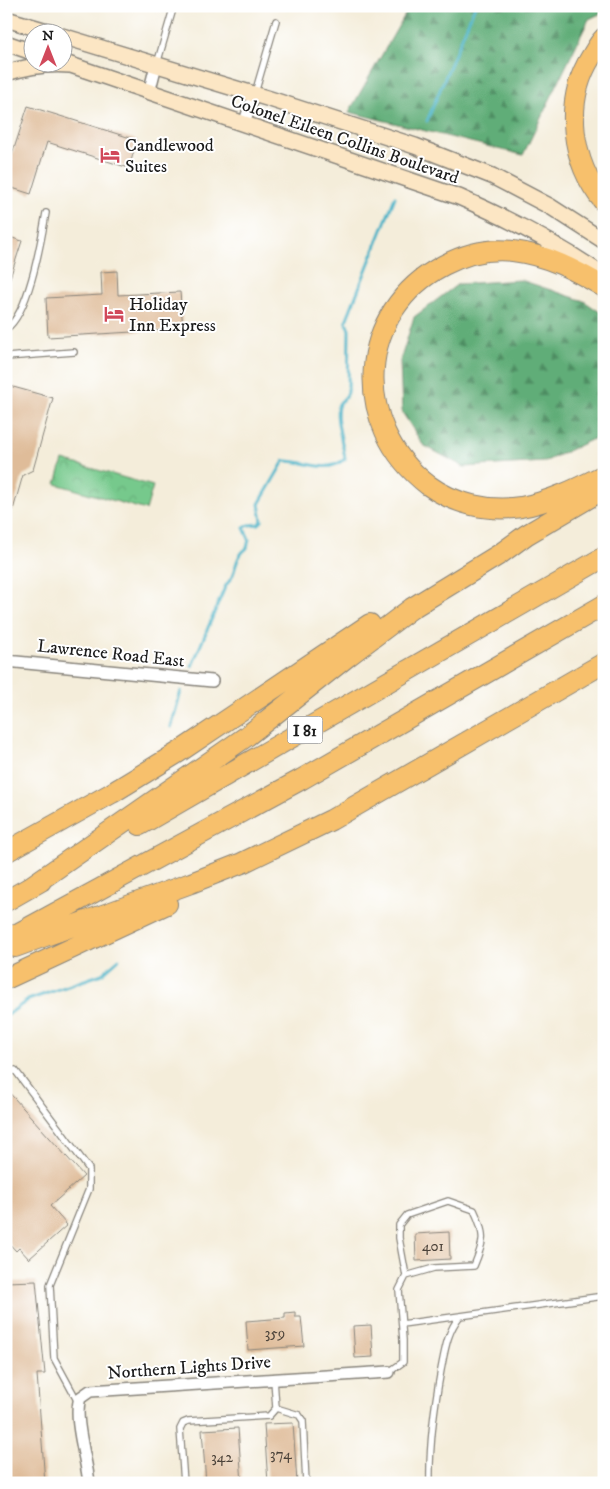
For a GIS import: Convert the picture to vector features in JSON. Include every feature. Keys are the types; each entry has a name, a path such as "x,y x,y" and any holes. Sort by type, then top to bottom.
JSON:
{"highway":[{"path":"604,38 586,66 580,81 574,101 574,126 576,146 589,181 604,202"},
{"path":"604,287 573,269 535,255 512,251 477,252 456,259 431,272 407,292 392,310 380,337 373,368 373,385 376,406 386,433 400,458 413,474 439,493 463,504 491,508 520,507 544,502 604,476"},
{"path":"6,852 112,793 179,752 387,613 604,489"},
{"path":"30,888 247,736 412,608 500,554 526,535"},
{"name":"I 81","path":"6,901 604,557"},
{"name":"I 81","path":"6,940 302,779 604,605"},
{"path":"6,950 242,863 331,820 604,663"},
{"path":"499,724 604,678"},
{"path":"6,979 192,892 242,863"}],"main road":[{"path":"6,19 22,24"},
{"name":"Colonel Eileen Collins Boulevard","path":"72,39 415,146 492,176 551,207 604,241"},
{"path":"6,43 22,49"},
{"name":"Colonel Eileen Collins Boulevard","path":"72,66 458,197 507,218 576,256 604,276"},
{"name":"Colonel Eileen Collins Boulevard","path":"6,73 22,68"}],"street":[{"path":"149,93 156,65"},
{"path":"244,124 254,95"},
{"name":"Lawrence Road East","path":"6,661 212,681"},
{"name":"Northern Lights Drive","path":"78,1402 83,1395 90,1392 389,1372"},
{"path":"78,1402 77,1415 89,1483"}],"lane":[{"path":"156,65 173,9 181,6"},
{"path":"254,95 276,21"},
{"path":"6,329 14,324 35,272 46,214"},
{"path":"6,357 74,352"},
{"path":"6,1074 14,1070 89,1169 89,1189 50,1285 54,1358 78,1402"},
{"path":"389,1372 403,1362 399,1290 406,1276 399,1238 399,1225 407,1215 448,1201 474,1210 482,1226 483,1246 474,1266 434,1268 406,1276"},
{"path":"402,1324 604,1296"},
{"path":"430,1483 433,1411 448,1339 452,1326 460,1316"},
{"path":"184,1483 180,1429 183,1423 188,1421 269,1416 276,1408 274,1379"},
{"path":"276,1408 299,1415 302,1421 306,1483"}],"green space":[{"path":"410,6 604,6 604,12 589,19 523,155 349,112"},
{"path":"521,280 584,301 604,315 604,434 544,462 464,467 423,445 402,412 400,361 414,317 458,284"},
{"path":"63,460 153,486 146,510 56,484"}],"building":[{"name":"Candlewood Suites","path":"28,106 137,140 129,168 47,142 31,194 6,186 6,173"},
{"path":"6,236 22,241 8,284 6,284"},
{"name":"Holiday Inn Express","path":"117,271 118,295 180,292 183,329 48,337 46,298 102,295 101,272"},
{"path":"6,385 53,398 33,470 23,475 13,510 6,508"},
{"path":"6,1089 84,1176 50,1206 67,1225 29,1259 19,1248 16,1251 6,1240"},
{"path":"449,1232 450,1259 416,1261 415,1234"},
{"path":"36,1281 45,1374 37,1374 45,1483 6,1483 6,1282"},
{"path":"295,1312 295,1317 301,1317 304,1346 248,1350 246,1321 285,1318 285,1313"},
{"path":"371,1325 373,1357 355,1358 353,1326"},
{"path":"293,1423 297,1483 268,1483 264,1424"},
{"path":"238,1428 242,1483 206,1483 202,1430"}],"waterway":[{"path":"427,121 475,6"},
{"path":"192,666 225,587 232,577 239,558 247,548 249,539 244,528 249,525 259,524 262,521 259,504 284,461 329,466 345,459 339,431 337,409 348,392 349,330 346,321 395,197"},
{"path":"171,727 181,691"},
{"path":"6,1016 28,1000 102,974 119,959"}],"place":[{"name":"Candlewood Suites","path":"110,155"},
{"name":"Holiday Inn Express","path":"114,314"}]}
